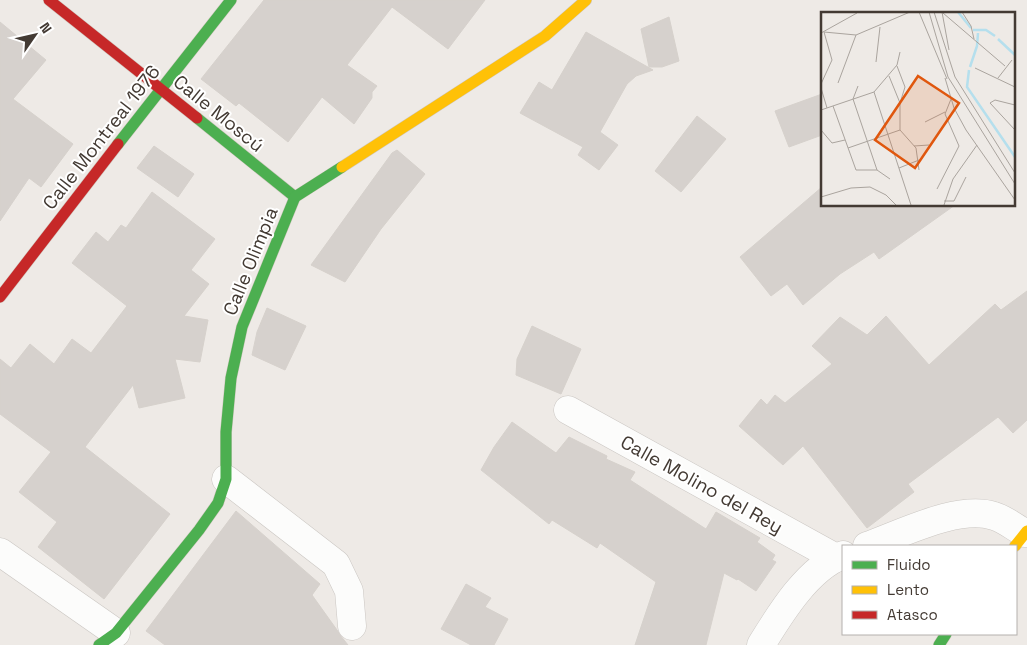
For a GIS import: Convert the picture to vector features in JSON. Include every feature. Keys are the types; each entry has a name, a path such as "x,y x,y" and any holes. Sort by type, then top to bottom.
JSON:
{"street":[{"name":"Calle Moscú","path":"49,0 161,88 295,198"},
{"name":"Calle Montreal 1976","path":"0,297 231,0"},
{"name":"Calle Olimpia","path":"108,639 199,530 218,503 226,480 226,432 231,378 242,328 295,198 545,36 586,0"},
{"name":"Calle Molino del Rey","path":"568,410 840,556"},
{"path":"226,480 336,564 349,591 352,626"},
{"path":"870,545 940,519 968,512 994,516 1022,537"},
{"path":"0,552 108,639"},
{"path":"761,645 780,614 812,576 840,556"}],"building":[{"path":"264,0 485,0 448,49 392,7 347,65 377,86 372,92 372,98 354,124 322,97 288,142 239,103 236,106 201,79"},
{"path":"669,17 679,61 662,67 649,67 641,29"},
{"path":"0,22 46,60 13,99 73,144 41,187 29,178 0,221"},
{"path":"586,32 653,70 636,76 627,84 600,132 618,145 599,170 578,155 583,147 520,113 539,82 552,90"},
{"path":"821,94 821,135 789,147 775,111"},
{"path":"697,116 726,139 681,192 655,171"},
{"path":"154,146 194,174 178,197 137,168"},
{"path":"397,150 425,174 381,229 345,282 311,265 392,153"},
{"path":"821,188 821,206 954,206 879,259 874,252 840,274 803,305 787,284 771,296 740,257"},
{"path":"152,192 215,239 191,270 209,284 184,316 208,320 200,362 175,359 185,398 139,408 133,385 85,447 170,514 104,599 38,547 57,522 19,492 51,452 0,414 0,359 11,368 30,344 54,364 72,339 91,353 127,306 72,263 96,232 108,242 121,225 126,228"},
{"path":"1027,291 1027,420 1013,433 998,417 908,484 914,492 867,528 803,446 783,465 739,426 761,399 767,405 775,395 785,403 832,364 812,346 840,317 867,335 886,316 929,365 995,304 1001,310"},
{"path":"267,308 306,326 285,370 252,355 257,332"},
{"path":"532,326 581,349 561,394 516,375 517,359"},
{"path":"512,422 556,453 569,437 607,456 606,459 635,472 630,480 706,529 716,512 760,538 757,542 775,555 772,560 776,562 756,591 738,579 724,573 706,645 635,645 656,582 600,543 597,548 552,520 549,524 481,470 494,447"},
{"path":"236,511 320,584 312,595 348,645 165,645 146,631"},
{"path":"466,584 491,598 485,607 508,619 494,645 471,645 441,629"}],"traffic: fast":[{"path":"118,144 231,0"},
{"path":"197,118 295,197"},
{"path":"99,645 116,633 199,530 218,503 226,479 226,432 231,378 242,327 295,197 342,167"},
{"path":"939,645 945,635"}],"traffic: slow":[{"path":"342,167 545,36 586,0"},
{"path":"1016,545 1027,531"}],"traffic: jam":[{"path":"49,0 197,118"},
{"path":"0,297 118,144"}]}
